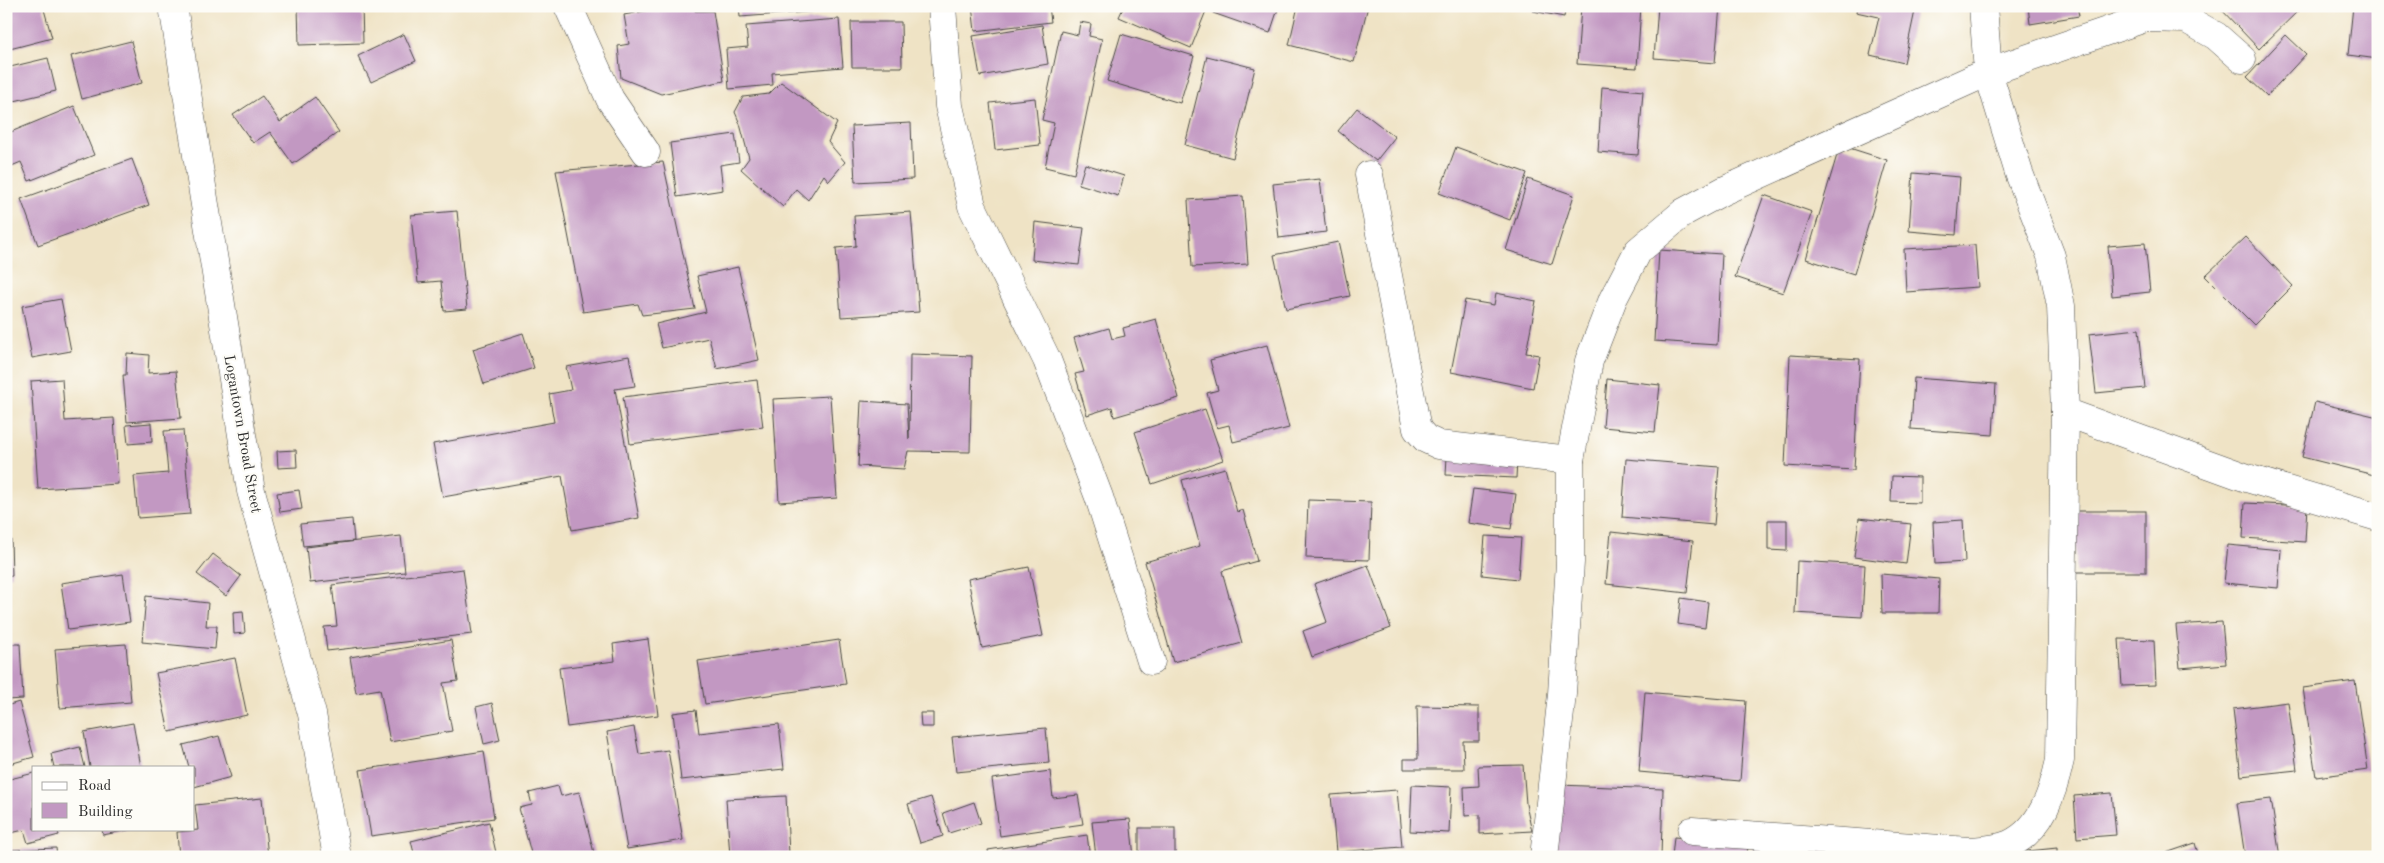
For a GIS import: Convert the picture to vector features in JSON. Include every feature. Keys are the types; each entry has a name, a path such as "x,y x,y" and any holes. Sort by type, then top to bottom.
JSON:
{"street":[{"name":"Logantown Broad Street","path":"173,6 251,491 312,714 336,857"},
{"path":"568,6 610,99 646,152"},
{"path":"942,6 949,106 972,206 1048,360 1099,497 1151,661"},
{"path":"1692,831 1968,851 1991,849 2009,844 2022,837 2036,823 2046,808 2054,787 2060,760 2065,412 2061,306 2051,256 2019,173 1988,72 1982,6"},
{"path":"1544,857 1563,684 1570,562 1570,460 1590,360 1613,300 1638,251 1684,212 1722,191 1988,72 2145,18 2186,19 2216,36 2242,59"},
{"path":"1369,175 1417,429 1426,439 1439,445 1570,460"},
{"path":"2065,412 2248,478 2378,517"}],"building":[{"path":"6,6 43,6 52,38 6,50"},
{"path":"298,6 362,6 363,43 299,45"},
{"path":"670,6 693,6 695,11 713,11 724,81 661,94 621,78 618,46 629,44 624,15"},
{"path":"739,6 848,6 848,9 740,17"},
{"path":"972,6 1049,6 1051,22 975,31"},
{"path":"1124,6 1208,6 1191,48 1119,17"},
{"path":"1216,6 1279,6 1270,33 1213,13"},
{"path":"1298,6 1368,6 1354,62 1289,45"},
{"path":"1534,6 1566,6 1564,17 1533,11"},
{"path":"1581,6 1641,6 1637,68 1577,64"},
{"path":"1658,6 1720,6 1715,63 1654,58"},
{"path":"1857,6 1916,6 1904,63 1870,55 1879,17 1856,12"},
{"path":"2028,6 2077,6 2079,16 2030,24"},
{"path":"2218,6 2303,6 2259,49"},
{"path":"2353,6 2378,6 2378,59 2348,55"},
{"path":"839,19 843,67 772,73 773,85 729,89 726,49 748,47 746,26"},
{"path":"851,22 901,22 902,67 852,67"},
{"path":"1080,22 1091,24 1089,36 1102,39 1074,174 1045,167 1054,123 1042,120 1061,31 1078,35"},
{"path":"1042,25 1048,64 980,76 973,36"},
{"path":"404,34 416,61 371,82 358,56"},
{"path":"1121,34 1194,56 1180,103 1107,81"},
{"path":"2286,35 2306,54 2267,96 2247,77"},
{"path":"131,41 142,83 82,99 71,56"},
{"path":"1207,56 1255,68 1233,158 1185,145"},
{"path":"48,58 56,91 6,103 6,68"},
{"path":"781,82 837,123 828,142 845,162 829,181 824,175 808,200 796,189 783,207 741,169 749,158 735,112 743,97 769,94"},
{"path":"1602,87 1643,91 1638,155 1598,152"},
{"path":"262,96 280,122 315,97 339,132 293,164 270,132 253,143 233,115"},
{"path":"1035,98 1040,145 995,150 990,103"},
{"path":"74,106 94,155 29,181 21,162 7,168 6,134"},
{"path":"1357,108 1395,137 1376,161 1338,131"},
{"path":"911,123 913,179 855,182 852,126"},
{"path":"735,134 739,162 720,165 723,190 677,197 670,143"},
{"path":"1840,145 1887,160 1854,274 1806,259"},
{"path":"1456,147 1527,173 1510,220 1439,193"},
{"path":"132,159 149,205 38,245 21,199"},
{"path":"663,162 695,309 642,315 638,304 583,312 556,171"},
{"path":"1085,164 1124,176 1118,196 1079,184"},
{"path":"1913,173 1960,177 1956,235 1909,231"},
{"path":"1320,179 1326,232 1279,238 1273,184"},
{"path":"1528,179 1574,195 1552,264 1506,250"},
{"path":"1764,195 1812,212 1783,293 1735,277"},
{"path":"1243,196 1248,264 1192,267 1188,200"},
{"path":"457,211 467,309 444,311 441,281 418,283 411,215"},
{"path":"911,212 919,312 841,317 836,248 856,246 854,216"},
{"path":"1035,222 1084,228 1079,265 1032,260"},
{"path":"2246,237 2293,286 2254,325 2205,276"},
{"path":"1338,242 1350,296 1286,309 1274,255"},
{"path":"2145,243 2150,292 2112,296 2108,246"},
{"path":"1975,245 1978,287 1906,292 1904,249"},
{"path":"1659,250 1722,254 1717,345 1654,341"},
{"path":"738,267 759,360 717,369 709,338 662,348 656,324 706,312 697,276"},
{"path":"1496,293 1536,301 1526,353 1539,355 1533,388 1451,372 1465,300 1494,305"},
{"path":"61,299 71,351 32,358 22,306"},
{"path":"1156,319 1179,398 1114,417 1112,407 1087,415 1075,374 1084,372 1074,338 1109,328 1112,339 1125,336 1123,328"},
{"path":"2139,329 2145,388 2096,393 2089,334"},
{"path":"523,333 534,368 484,384 473,349"},
{"path":"1267,345 1289,428 1233,442 1229,425 1217,428 1207,393 1218,390 1210,360"},
{"path":"127,353 149,355 148,373 176,371 181,418 127,422 123,375 126,375"},
{"path":"910,354 972,356 970,452 908,451 904,469 858,466 861,401 907,404 909,439"},
{"path":"1790,355 1860,359 1854,470 1785,466"},
{"path":"629,356 635,386 615,389 639,518 572,530 562,476 443,497 433,444 554,422 549,394 571,390 566,367"},
{"path":"1914,378 1996,384 1993,435 1911,429"},
{"path":"62,379 65,421 114,418 118,484 38,489 31,381"},
{"path":"1607,379 1660,385 1655,432 1603,427"},
{"path":"757,380 763,427 630,444 623,397"},
{"path":"830,396 837,498 779,502 773,399"},
{"path":"2315,402 2378,417 2378,476 2302,457"},
{"path":"1205,409 1223,460 1152,484 1135,432"},
{"path":"151,423 152,442 128,444 126,425"},
{"path":"183,430 190,514 138,518 134,476 168,473 164,431"},
{"path":"296,450 297,467 278,468 277,451"},
{"path":"1447,456 1517,459 1516,478 1446,475"},
{"path":"1626,459 1719,467 1714,525 1622,517"},
{"path":"1225,468 1237,512 1243,510 1257,561 1222,571 1242,643 1173,662 1145,562 1200,546 1182,480"},
{"path":"1892,476 1920,477 1920,503 1891,502"},
{"path":"1473,489 1516,494 1511,529 1468,523"},
{"path":"299,490 302,509 280,512 277,493"},
{"path":"1308,500 1371,502 1369,560 1306,558"},
{"path":"2245,503 2307,506 2305,542 2243,538"},
{"path":"2076,511 2146,511 2146,572 2076,572"},
{"path":"1859,518 1911,524 1906,564 1854,557"},
{"path":"352,519 354,541 303,546 300,524"},
{"path":"1768,520 1787,520 1787,551 1768,550"},
{"path":"1963,520 1965,562 1935,564 1933,522"},
{"path":"1611,532 1693,541 1687,593 1606,584"},
{"path":"401,536 405,572 310,583 306,547"},
{"path":"1485,536 1521,538 1518,579 1482,575"},
{"path":"11,539 12,576 6,577 6,540"},
{"path":"2228,545 2281,550 2278,588 2224,583"},
{"path":"213,554 241,576 226,596 197,574"},
{"path":"1797,561 1865,565 1862,617 1795,613"},
{"path":"1368,565 1391,628 1312,657 1303,631 1327,622 1314,584"},
{"path":"1029,567 1043,636 982,648 968,579"},
{"path":"463,569 472,634 327,651 324,627 337,626 332,585"},
{"path":"123,574 130,622 68,630 61,583"},
{"path":"1881,574 1939,579 1938,613 1882,613"},
{"path":"146,596 208,603 206,626 217,626 215,649 142,642"},
{"path":"1681,598 1708,602 1705,628 1678,624"},
{"path":"243,611 245,633 234,634 233,612"},
{"path":"2222,622 2226,664 2180,668 2176,625"},
{"path":"648,639 658,715 567,727 559,668 615,661 613,644"},
{"path":"2119,639 2154,640 2156,685 2122,686"},
{"path":"451,640 458,681 443,683 452,731 390,742 380,689 356,693 350,657"},
{"path":"839,640 846,684 705,704 698,661"},
{"path":"6,644 20,644 23,699 6,700"},
{"path":"126,644 131,702 60,708 55,649"},
{"path":"235,658 247,715 169,732 156,673"},
{"path":"2355,681 2368,770 2316,777 2303,688"},
{"path":"1645,692 1746,701 1740,781 1639,772"},
{"path":"19,702 34,757 6,765 6,706"},
{"path":"2288,702 2297,770 2241,776 2233,709"},
{"path":"492,703 500,740 484,744 476,707"},
{"path":"1417,706 1479,707 1479,741 1463,741 1464,769 1404,769 1404,759 1418,759"},
{"path":"696,710 699,733 779,724 784,769 681,780 673,713"},
{"path":"920,713 933,713 933,727 921,727"},
{"path":"133,723 141,766 90,766 84,732"},
{"path":"634,727 639,754 668,750 683,840 627,849 607,732"},
{"path":"1046,728 1049,763 956,772 952,737"},
{"path":"219,736 231,777 195,787 195,766 189,766 183,745"},
{"path":"80,747 85,766 54,766 51,754"},
{"path":"484,751 494,818 371,836 360,770"},
{"path":"1523,765 1526,804 1532,831 1480,834 1480,815 1465,816 1464,787 1479,786 1478,766"},
{"path":"1050,771 1053,798 1078,795 1083,824 1000,836 992,779"},
{"path":"32,774 32,830 57,830 59,835 28,843 24,830 6,834 6,780"},
{"path":"1412,785 1451,787 1449,833 1410,831"},
{"path":"1559,785 1663,789 1661,857 1557,857"},
{"path":"558,786 561,796 579,792 595,857 532,857 519,808 532,805 529,793"},
{"path":"1397,790 1402,847 1336,852 1331,795"},
{"path":"2112,793 2116,835 2077,838 2074,796"},
{"path":"786,796 789,854 774,857 730,857 726,799"},
{"path":"931,797 943,836 920,843 908,804"},
{"path":"262,798 268,857 203,857 203,855 179,857 177,832 198,830 195,805"},
{"path":"2271,799 2280,857 2245,857 2237,803"},
{"path":"974,802 981,823 949,833 943,813"},
{"path":"1130,819 1134,857 1096,857 1092,822"},
{"path":"489,822 497,857 415,857 411,841"},
{"path":"1139,828 1175,828 1175,857 1139,857"},
{"path":"102,830 128,830 103,835"},
{"path":"1087,835 1090,857 989,857 988,850"},
{"path":"1674,837 1748,843 1747,857 1672,857"},
{"path":"1754,842 1828,848 1828,857 1753,857"},
{"path":"2195,843 2199,857 2167,857 2166,853"},
{"path":"56,848 57,857 11,857 10,850"},
{"path":"2057,848 2057,857 2019,857 2019,852"}]}
